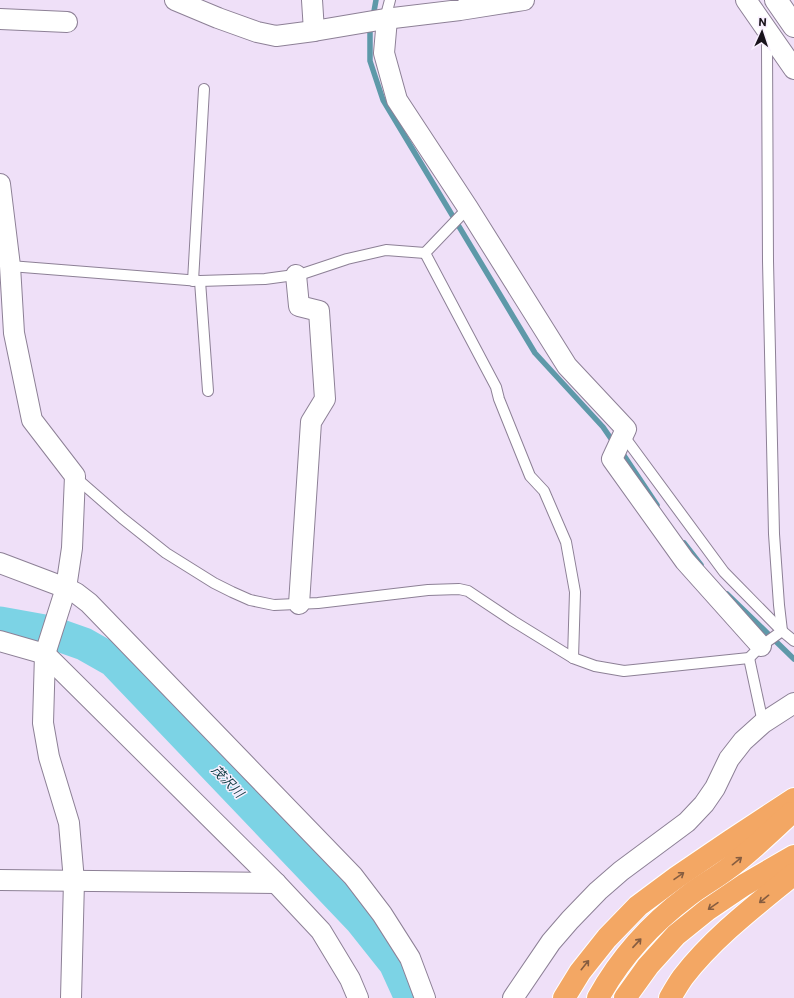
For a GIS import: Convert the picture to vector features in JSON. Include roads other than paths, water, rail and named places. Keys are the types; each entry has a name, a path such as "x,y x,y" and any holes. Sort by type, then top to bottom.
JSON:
{"highway":[{"path":"564,998 580,972 607,938 638,906 677,877 794,799"},
{"path":"598,998 632,949 660,919 689,895 726,870 794,810"},
{"path":"626,998 648,966 676,935 707,910 744,885 794,856"},
{"path":"670,998 683,978 713,944 750,910 794,874"}],"street":[{"path":"175,0 256,32 276,36 359,24 387,13 460,10 524,0"},
{"path":"312,0 314,31"},
{"path":"746,0 794,69"},
{"path":"776,0 794,26"},
{"path":"387,13 384,53 398,100 466,210 566,366 626,429 612,459 685,561 758,649"},
{"path":"0,19 67,22"},
{"path":"0,184 2,220 10,266 7,333 32,420 75,476 72,548 65,592 47,648 43,723 49,756 69,823 74,881 71,998"},
{"path":"296,275 299,306 319,311 324,399 311,422 299,604"},
{"path":"0,563 65,592 76,593 89,603 353,876 382,914 410,958 425,998"},
{"path":"0,641 47,648 321,931 350,978 358,998"},
{"path":"513,998 551,942 570,920 598,891 621,871 687,822 704,804 715,788 729,759 743,741 763,723 794,703"},
{"path":"0,880 276,883"}],"lane":[{"path":"773,38 767,46 768,269 774,534 782,631"},
{"path":"204,89 197,281 208,391"},
{"path":"425,253 466,210"},
{"path":"10,266 197,281 265,279 302,274 347,259 386,250 425,253"},
{"path":"425,253 496,387 499,399 530,476 544,492 566,542 575,592 572,658"},
{"path":"623,435 724,572 782,631 794,641"},
{"path":"75,476 122,518 166,553 214,582 250,600 274,604 318,603 428,590 459,588 468,590 513,621 572,658 595,666 624,671 758,649 782,631"},
{"path":"758,649 763,723"}],"waterway":[{"path":"373,17 376,0"},
{"path":"371,26 370,61 383,100 535,353 603,427 614,443"},
{"path":"621,451 657,505"},
{"path":"684,543 701,565"},
{"path":"727,594 794,659"},
{"name":"茂沢川","path":"0,623 50,632 84,644 114,661 360,919 395,963 411,998"}]}
